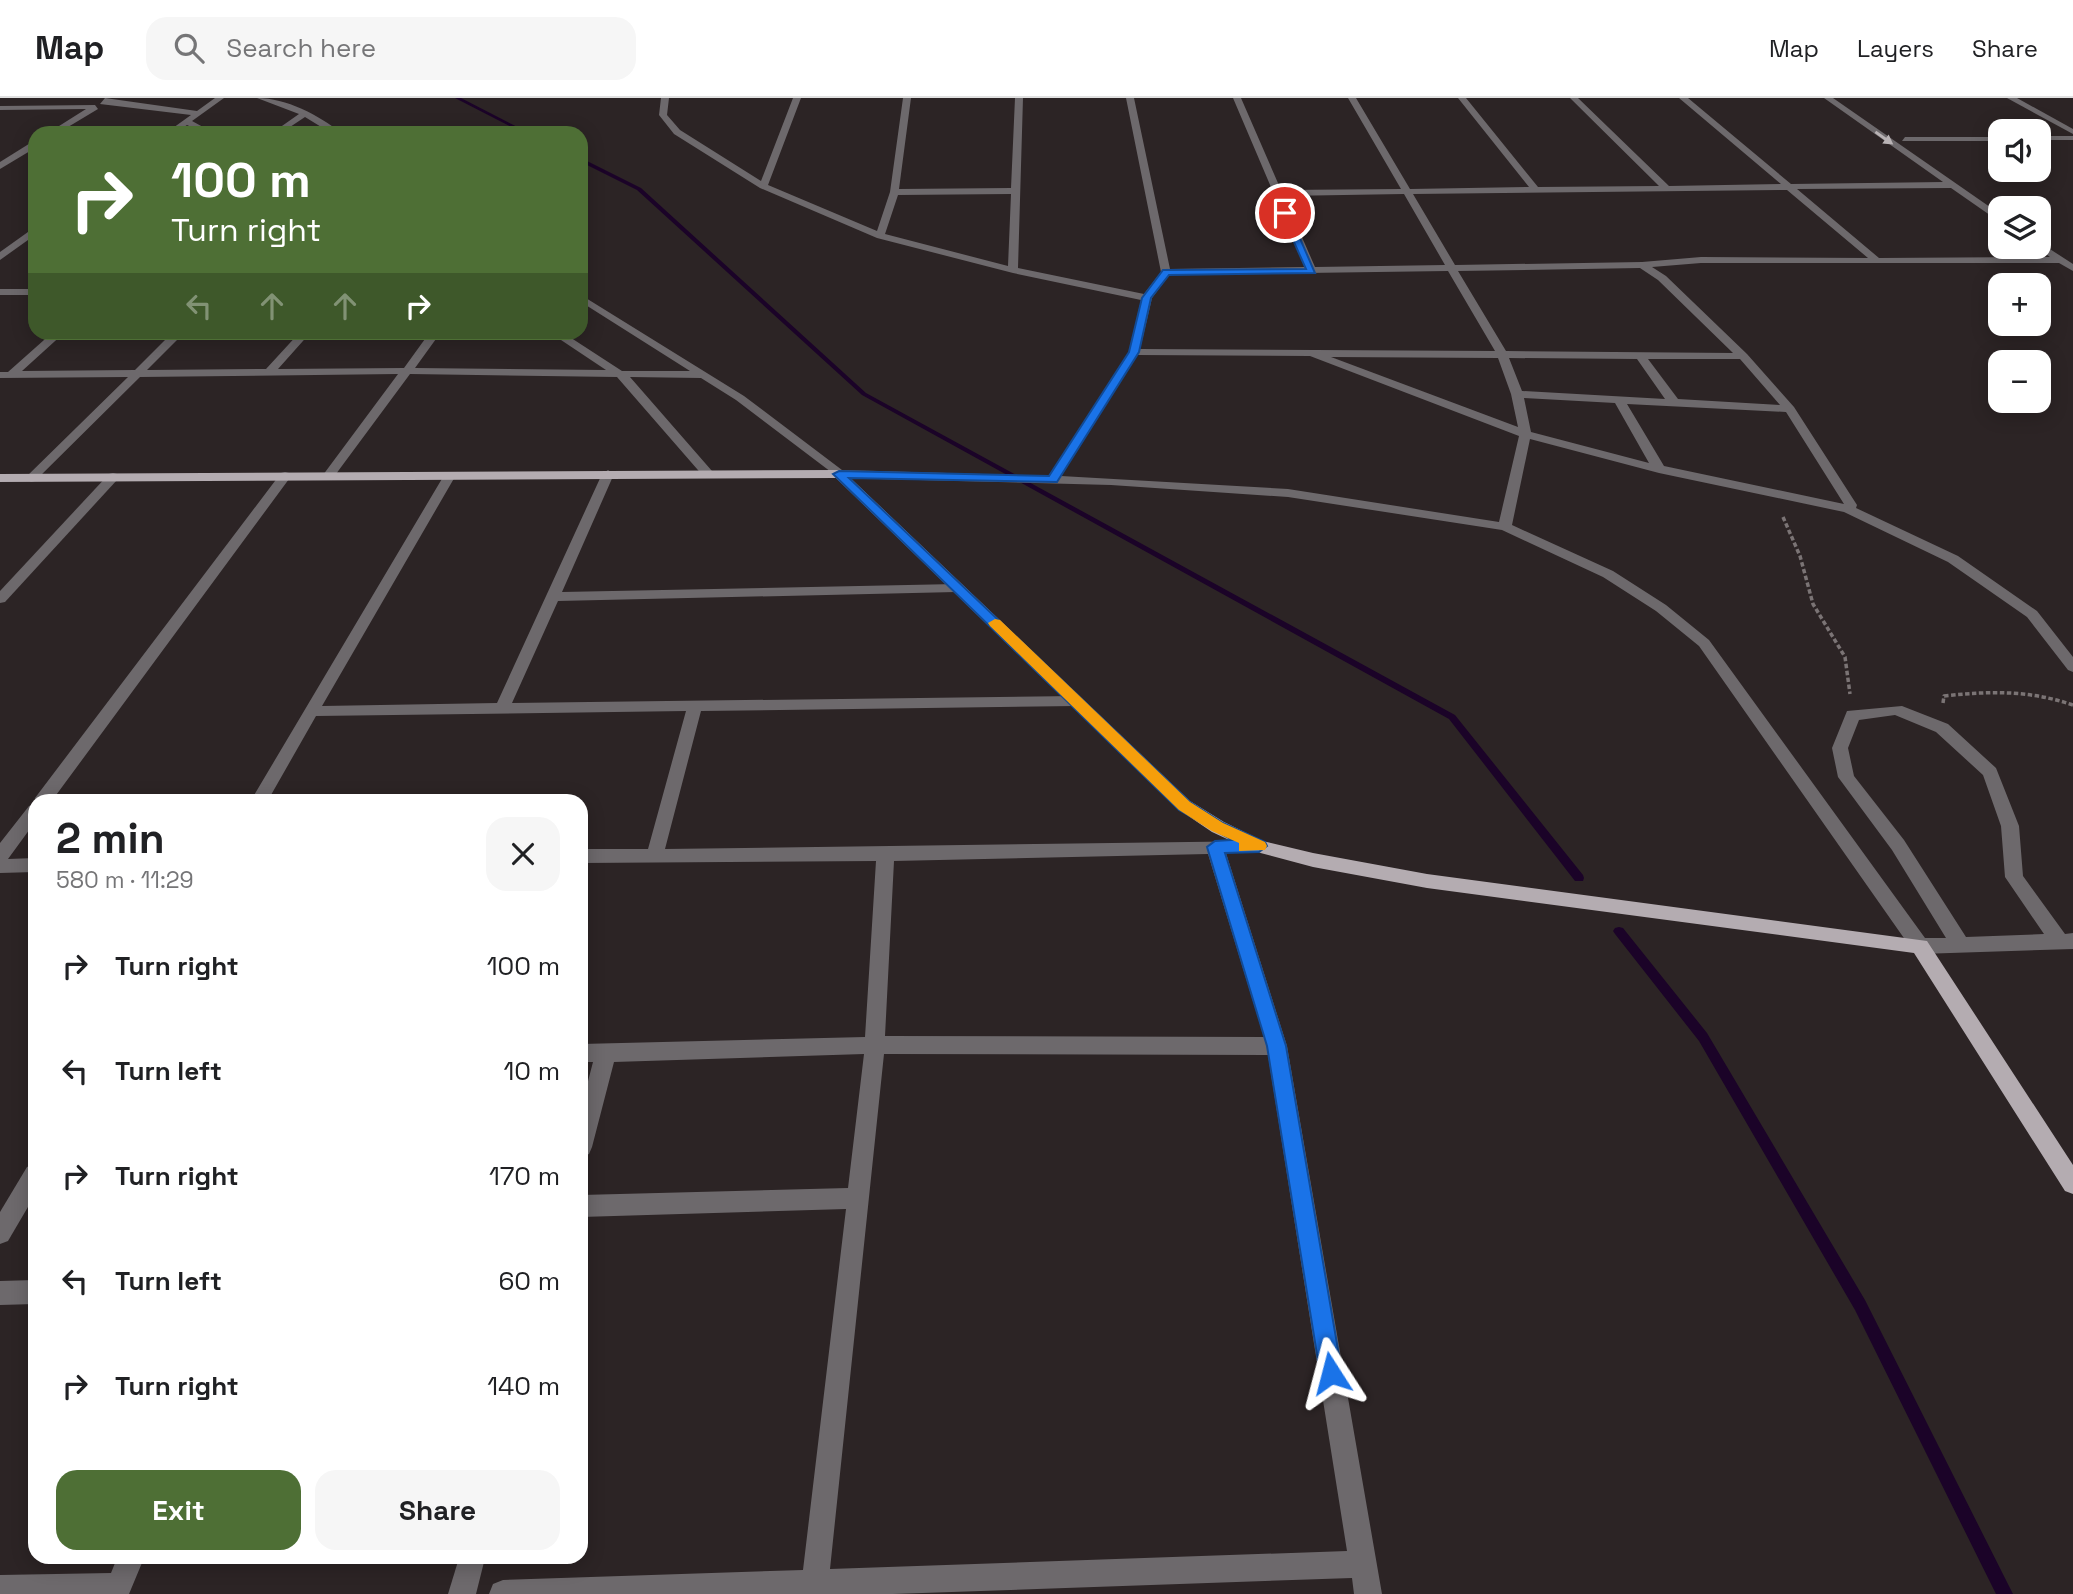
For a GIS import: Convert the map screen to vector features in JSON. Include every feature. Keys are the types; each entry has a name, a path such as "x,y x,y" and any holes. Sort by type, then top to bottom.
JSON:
{"main road":[{"path":"0,478 839,474 1184,806 1218,827 1259,846 1313,860 1427,881 1920,946 2073,1184"}],"street":[{"path":"0,105 9,98"},
{"path":"64,126 111,98"},
{"path":"181,126 220,98"},
{"path":"261,98 304,114 325,126"},
{"path":"665,98 663,115 677,132 762,186 880,236 1013,270 1147,298"},
{"path":"762,186 797,98"},
{"path":"880,236 894,192 907,98"},
{"path":"1013,270 1018,98"},
{"path":"1053,480 1134,352 1147,298 1166,272 1130,98"},
{"path":"1237,98 1312,271"},
{"path":"1352,98 1502,354 1517,394 1525,434 1505,527"},
{"path":"1462,98 1534,188"},
{"path":"1574,98 1666,188"},
{"path":"1683,98 1877,261"},
{"path":"1828,98 1988,210"},
{"path":"1844,98 1927,155"},
{"path":"2011,98 2073,132"},
{"path":"0,105 99,105 198,113"},
{"path":"286,126 304,114"},
{"path":"187,122 195,126"},
{"path":"2051,138 2073,138"},
{"path":"1905,139 1988,139"},
{"path":"13,149 28,149"},
{"path":"0,166 28,150"},
{"path":"1276,193 1952,185"},
{"path":"894,192 1016,191"},
{"path":"0,257 28,236"},
{"path":"0,241 21,241"},
{"path":"2051,253 2073,268"},
{"path":"1166,272 1642,265 1701,260 2061,260"},
{"path":"1642,265 1662,278 1743,356 1790,409 1851,505 1848,509"},
{"path":"0,292 28,292"},
{"path":"588,302 740,398 839,474 1053,480 1288,493 1505,527 1608,574 1661,608 1704,643 1920,946 2066,942"},
{"path":"5,375 50,340"},
{"path":"32,478 172,340"},
{"path":"269,372 299,340"},
{"path":"329,475 430,340"},
{"path":"567,340 623,376 708,474"},
{"path":"1134,352 1743,356"},
{"path":"1311,353 1525,434 1659,469 1848,509 1953,559 2032,614 2073,667"},
{"path":"1641,356 1675,404"},
{"path":"5,375 408,371 701,375"},
{"path":"1517,394 1790,409"},
{"path":"1620,401 1659,469"},
{"path":"502,709 608,474"},
{"path":"263,794 450,475"},
{"path":"47,794 285,476"},
{"path":"0,598 113,477"},
{"path":"554,597 956,588"},
{"path":"313,711 1076,701"},
{"path":"655,855 695,706"},
{"path":"1961,945 1898,845 1846,777 1840,748 1853,715 1896,710 1942,728 1990,772 2010,827 2014,877 2066,942"},
{"path":"0,856 28,819"},
{"path":"588,856 886,854 1259,846"},
{"path":"1215,847 1277,1046 1368,1594"},
{"path":"814,1589 875,1045 886,854"},
{"path":"0,866 28,865"},
{"path":"588,1053 875,1045 1277,1046"},
{"path":"588,1121 606,1053"},
{"path":"0,1233 28,1186"},
{"path":"588,1206 858,1198"},
{"path":"0,1293 28,1292"},
{"path":"0,1588 117,1590 128,1564"},
{"path":"462,1594 470,1564"},
{"path":"503,1594 814,1589 1363,1564"}],"path":[{"path":"1746,488 1782,514 1800,556 1813,604 1845,657 1853,715"},
{"path":"1942,728 1944,696 1999,690 2042,694 2073,705"}],"waterway":[{"path":"457,98 513,126"},
{"path":"588,164 639,189 864,394 1452,717 1579,878"},
{"path":"1619,931 1703,1037 1860,1305 2005,1594"}],"slow traffic":[{"path":"995,623 1184,806 1218,827 1259,846 1245,846"}],"route":[{"path":"1285,213 1312,271 1166,272 1147,298 1134,352 1053,480 839,474 1184,806 1218,827 1259,846 1215,847 1277,1046 1331,1373"}]}
